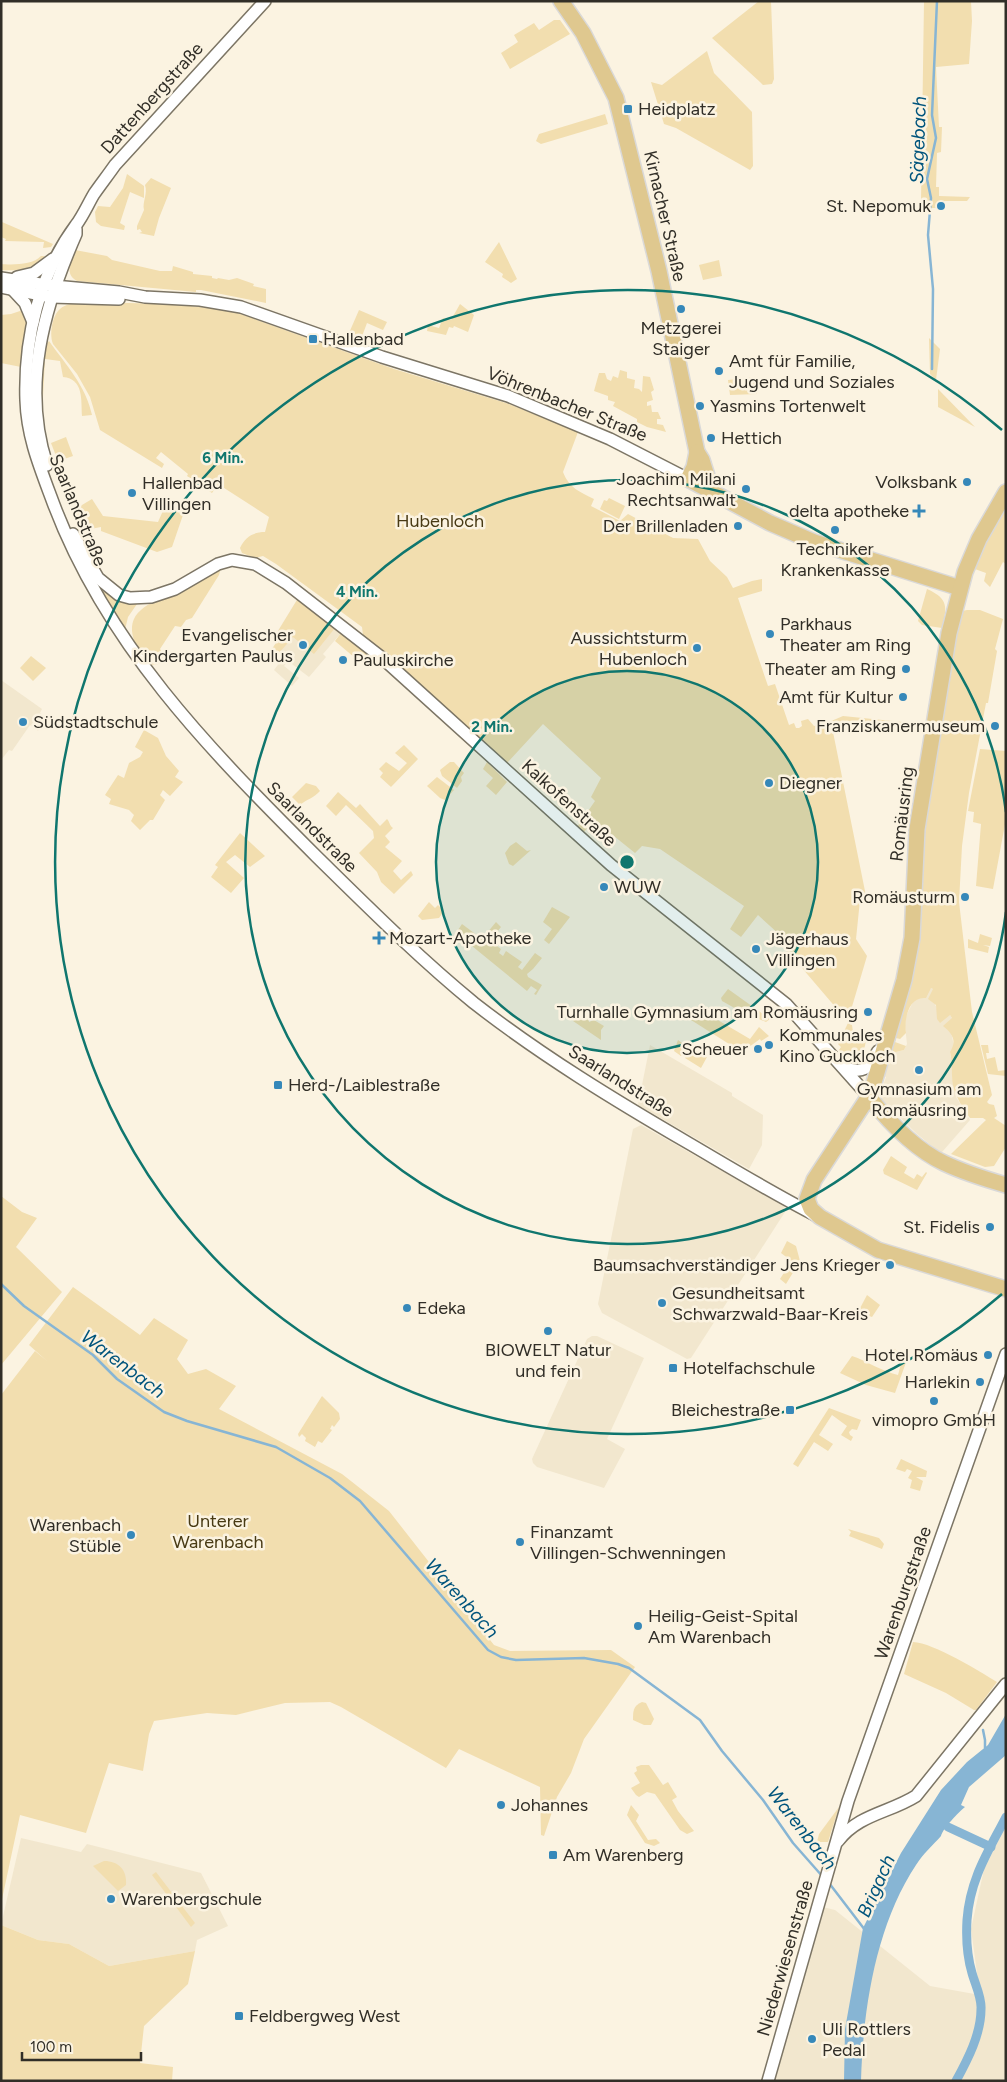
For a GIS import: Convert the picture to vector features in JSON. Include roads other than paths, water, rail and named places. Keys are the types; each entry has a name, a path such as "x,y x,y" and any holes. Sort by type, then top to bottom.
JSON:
{"main road":[{"name":"Kirnacher Straße","path":"561,1 583,33 616,98 659,271 697,452 712,492"},
{"name":"Kirnacher Straße","path":"688,478 694,467 697,452"},
{"name":"Vöhrenbacher Straße","path":"688,478 770,522 814,542 960,588"},
{"name":"Romäusring","path":"814,1180 869,1097 908,965 912,938 915,847 919,812 950,633 960,588 979,539 1006,492"},
{"path":"869,1097 897,1128 926,1152 944,1163 1006,1185"},
{"path":"814,1180 807,1199 808,1203 820,1217 886,1253 1006,1289"}],"street":[{"name":"Dattenbergstraße","path":"47,290 54,258 70,232 76,226 94,194 115,165 265,1"},
{"name":"Dattenbergstraße","path":"47,290 76,234 76,226"},
{"path":"33,322 25,303 5,283 34,273 54,258"},
{"name":"Vöhrenbacher Straße","path":"5,283 47,290 119,292 145,297 200,300 241,307 382,357 508,396 610,439 688,478"},
{"name":"Saarlandstraße","path":"47,290 33,322 26,372 26,404 34,451 54,508 76,557 105,611 130,651 191,726 253,793 352,891 416,952 474,1002 572,1073 796,1205 820,1217"},
{"name":"Saarlandstraße","path":"47,290 37,367 37,409 42,448 54,487 76,539 98,578 119,595"},
{"name":"Kalkofenstraße","path":"119,595 139,599 151,597 175,588 218,564 232,560 244,561 264,569 298,592 381,657 611,864 786,1004 869,1097"},
{"name":"Romäusring","path":"843,1067 858,1070 866,1069 873,1064 884,1045"},
{"path":"796,1205 814,1180"},
{"name":"Warenburgstraße","path":"835,1848 852,1787 1006,1354"},
{"path":"835,1848 853,1825 904,1804 916,1796 1006,1684"},
{"name":"Niederwiesenstraße","path":"768,2081 835,1848"}],"water":[{"path":"1006,1714 1006,1755 969,1787 961,1805 965,1807 925,1853 902,1889 891,1914 874,1968 865,2025 861,2081 844,2081 845,2029 863,1928 901,1853 941,1790 967,1762 988,1745"}],"waterway":[{"name":"Sägebach","path":"932,369 933,289 928,235 931,198 927,179 936,138 932,115 937,1"},
{"name":"Warenbach","path":"1,1284 24,1306 93,1355 117,1379 164,1412 187,1421 276,1447 330,1478 360,1501 488,1650 501,1657 516,1660 584,1658 618,1664 629,1668 700,1720 722,1751 763,1800 793,1843 823,1877"},
{"path":"983,1730 985,1748"},
{"path":"956,2081 973,2046 979,2028 981,2005 970,1967 967,1946 969,1905 981,1866 1006,1817"},
{"path":"948,1827 991,1847"},
{"name":"Warenbach","path":"829,1883 865,1930"}],"place":[{"name":"Heidplatz","path":"628,109"},
{"name":"St. Nepomuk","path":"941,206"},
{"name":"Metzgerei Staiger","path":"681,309"},
{"name":"Hallenbad","path":"313,339"},
{"name":"Amt für Familie, Jugend und Soziales","path":"719,371"},
{"name":"Yasmins Tortenwelt","path":"700,406"},
{"name":"Hettich","path":"711,438"},
{"name":"Volksbank","path":"967,482"},
{"name":"Joachim Milani Rechtsanwalt","path":"746,489"},
{"name":"Hallenbad Villingen","path":"132,493"},
{"name":"delta apotheke","path":"919,511"},
{"name":"Der Brillenladen","path":"738,526"},
{"name":"Techniker Krankenkasse","path":"835,530"},
{"name":"Parkhaus Theater am Ring","path":"770,634"},
{"name":"Evangelischer Kindergarten Paulus","path":"303,645"},
{"name":"Aussichtsturm Hubenloch","path":"697,648"},
{"name":"Pauluskirche","path":"343,660"},
{"name":"Theater am Ring","path":"906,669"},
{"name":"Amt für Kultur","path":"903,697"},
{"name":"Südstadtschule","path":"23,722"},
{"name":"Franziskanermuseum","path":"995,726"},
{"name":"Diegner","path":"769,783"},
{"name":"WUW","path":"604,887"},
{"name":"Romäusturm","path":"965,897"},
{"name":"Mozart-Apotheke","path":"379,938"},
{"name":"Jägerhaus Villingen","path":"756,949"},
{"name":"Turnhalle Gymnasium am Romäusring","path":"868,1012"},
{"name":"Kommunales Kino Guckloch","path":"769,1045"},
{"name":"Scheuer","path":"758,1049"},
{"name":"Gymnasium am Romäusring","path":"919,1070"},
{"name":"Herd-/Laiblestraße","path":"278,1085"},
{"name":"St. Fidelis","path":"990,1227"},
{"name":"Baumsachverständiger Jens Krieger","path":"890,1265"},
{"name":"Gesundheitsamt Schwarzwald-Baar-Kreis","path":"662,1303"},
{"name":"Edeka","path":"407,1308"},
{"name":"BIOWELT Natur und fein","path":"548,1331"},
{"name":"Hotel Romäus","path":"988,1355"},
{"name":"Hotelfachschule","path":"673,1368"},
{"name":"Harlekin","path":"980,1382"},
{"name":"vimopro GmbH","path":"934,1401"},
{"name":"Bleichestraße","path":"790,1410"},
{"name":"Warenbach Stüble","path":"131,1535"},
{"name":"Finanzamt Villingen-Schwenningen","path":"520,1542"},
{"name":"Heilig-Geist-Spital Am Warenbach","path":"638,1626"},
{"name":"Johannes","path":"501,1805"},
{"name":"Am Warenberg","path":"553,1855"},
{"name":"Warenbergschule","path":"111,1899"},
{"name":"Feldbergweg West","path":"239,2016"},
{"name":"Uli Rottlers Pedal","path":"812,2039"}],"park label":[{"name":"Hubenloch","path":"440,521"},
{"name":"Unterer Warenbach","path":"218,1531"}],"water label":[{"name":"Brigach","path":"876,1886"}]}
